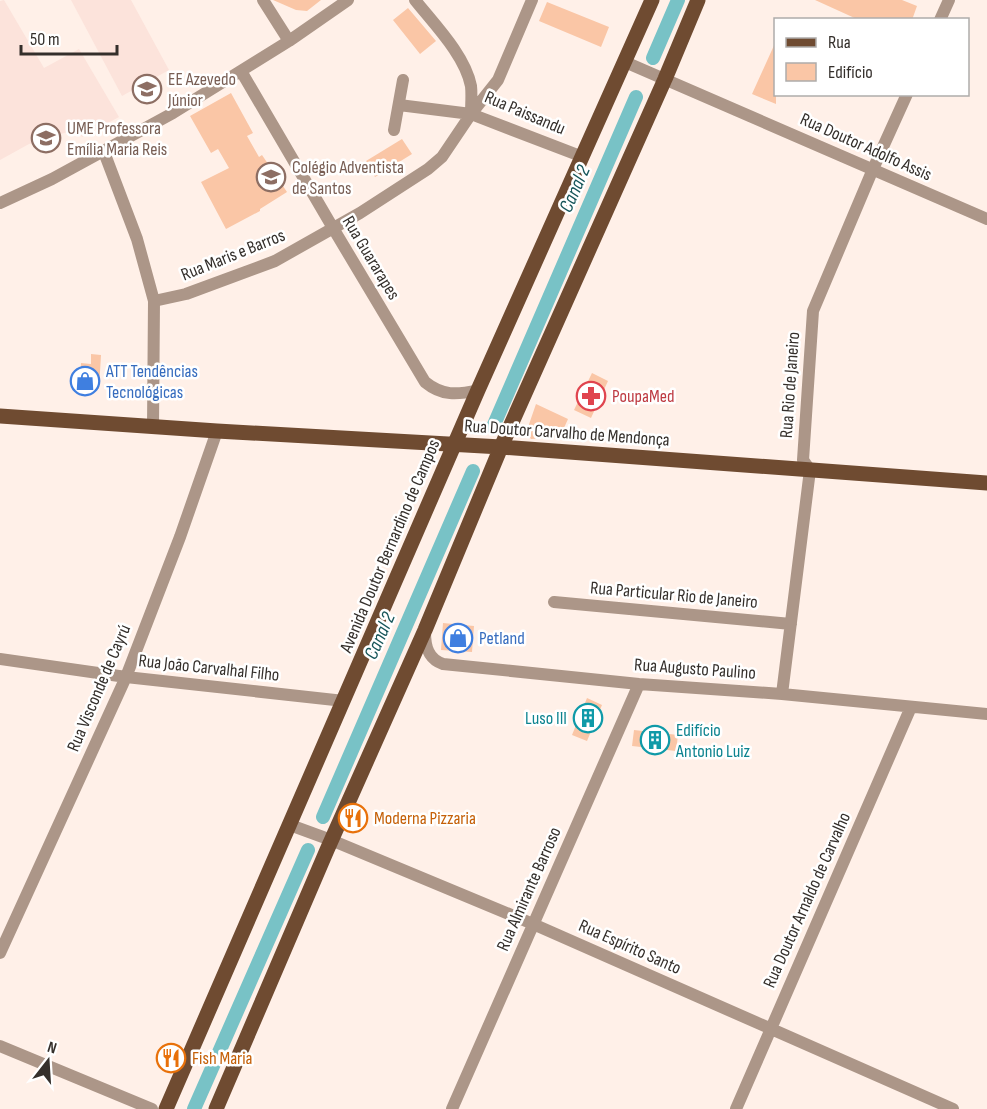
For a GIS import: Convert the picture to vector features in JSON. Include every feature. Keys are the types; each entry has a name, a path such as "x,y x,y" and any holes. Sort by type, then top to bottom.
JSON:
{"main road":[{"name":"Avenida Doutor Bernardino de Campos","path":"166,1109 478,390 652,0"},
{"path":"216,1109 425,630 501,447 698,0"},
{"name":"Rua Doutor Carvalho de Mendonça","path":"0,416 501,447 987,483"}],"street":[{"path":"263,0 289,41"},
{"path":"0,203 104,152 173,113 241,72 348,0"},
{"name":"Rua Paissandu","path":"415,0 450,45 465,69 471,89 471,114 583,156"},
{"name":"Rua Maris e Barros","path":"154,301 186,294 276,261 360,213 428,169 442,157 471,114 498,80 532,0"},
{"path":"941,18 949,0"},
{"name":"Rua Doutor Adolfo Assis","path":"625,62 987,219"},
{"name":"Rua Guararapes","path":"241,72 425,382 440,392 453,394 478,390"},
{"path":"394,130 403,80"},
{"name":"Rua Rio de Janeiro","path":"782,694 810,470 803,460 813,311 906,96"},
{"path":"399,105 471,114"},
{"path":"104,152 137,239 154,301 153,427"},
{"name":"Rua Visconde de Cayrú","path":"0,953 126,677 180,537 217,431"},
{"name":"Rua Particular Rio de Janeiro","path":"554,602 791,624"},
{"name":"Rua Augusto Paulino","path":"425,630 427,650 433,659 443,664 639,684 782,694 987,714"},
{"name":"Rua João Carvalhal Filho","path":"0,659 126,677 344,701"},
{"name":"Rua Almirante Barroso","path":"452,1109 639,684"},
{"name":"Rua Doutor Arnaldo de Carvalho","path":"736,1109 911,706"},
{"name":"Rua Espírito Santo","path":"290,825 332,840 533,924 953,1109"},
{"path":"0,1046 152,1109"}],"shaded area":[{"path":"4,0 44,68 79,49 119,117 82,137 77,129 29,144 0,160 0,1"},
{"path":"71,0 131,0 169,70 122,96"}],"building":[{"path":"273,0 321,0 307,11 296,10"},
{"path":"815,0 902,0 917,6 913,18 855,18"},
{"path":"547,2 609,27 601,47 539,21"},
{"path":"408,8 436,41 420,54 393,20"},
{"path":"774,45 776,104 752,94"},
{"path":"231,93 253,133 247,136 259,157 262,155 287,192 260,211 226,229 201,182 229,168 218,149 211,153 190,116"},
{"path":"402,139 412,154 375,177 366,161"},
{"path":"91,354 101,355 99,389 80,388 81,363 91,364"},
{"name":"PoupaMed","path":"592,373 608,381 591,418 574,410"},
{"path":"536,404 568,419 560,437 531,439 526,433"},
{"name":"Petland","path":"443,623 474,626 472,652 441,650"},
{"name":"Luso III","path":"587,698 602,705 587,741 572,735"},
{"name":"Edifício Antonio Luiz","path":"634,730 678,735 676,751 632,746"}],"waterway":[{"name":"Canal 2","path":"653,58 678,0"},
{"name":"Canal 2","path":"493,427 636,97"},
{"name":"Canal 2","path":"323,817 473,471"},
{"name":"Canal 2","path":"194,1109 308,850"}],"place":[{"name":"EE Azevedo Júnior","path":"147,89"},
{"name":"UME Professora Emília Maria Reis","path":"46,138"},
{"name":"Colégio Adventista de Santos","path":"271,177"},
{"name":"ATT Tendências Tecnológicas","path":"85,381"},
{"name":"PoupaMed","path":"591,396"},
{"name":"Petland","path":"458,638"},
{"name":"Luso III","path":"588,718"},
{"name":"Edifício Antonio Luiz","path":"655,740"},
{"name":"Moderna Pizzaria","path":"353,818"},
{"name":"Fish Maria","path":"171,1058"}]}
